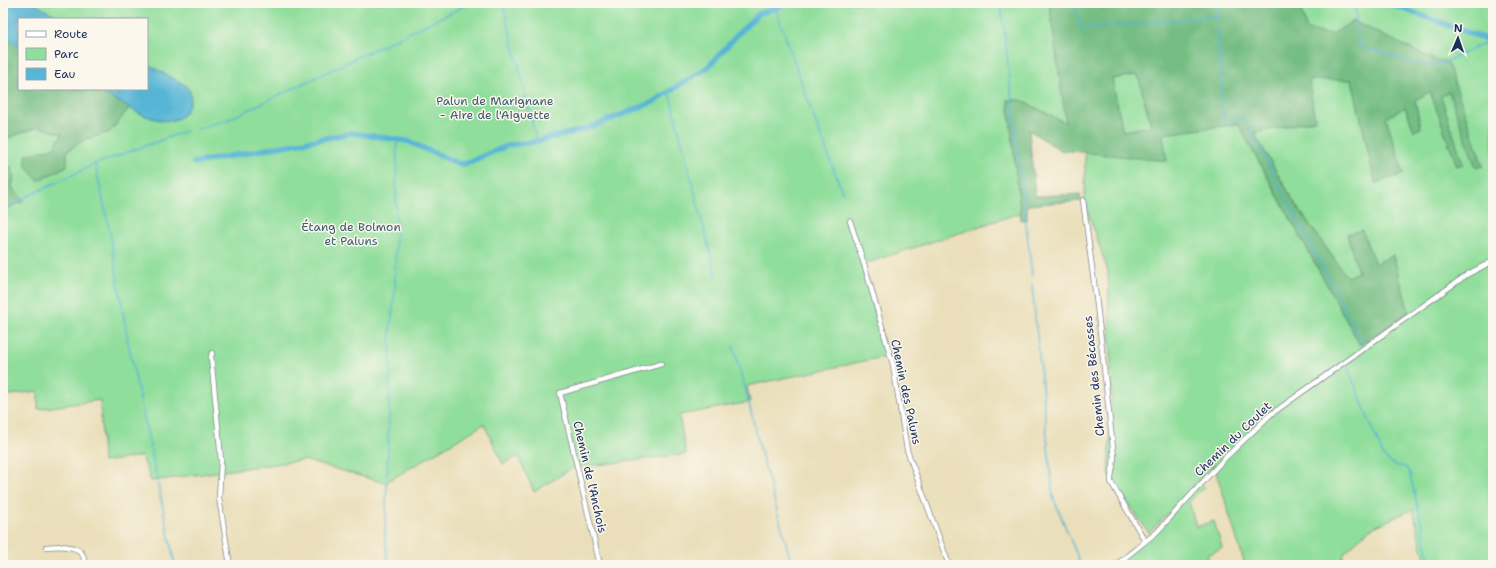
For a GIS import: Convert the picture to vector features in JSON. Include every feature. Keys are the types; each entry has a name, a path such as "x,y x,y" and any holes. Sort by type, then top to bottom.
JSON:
{"street":[{"name":"Chemin des Bécasses","path":"1082,200 1097,305 1114,458 1110,479 1144,541"},
{"name":"Chemin des Paluns","path":"850,221 865,267 893,365 907,450 949,565"},
{"name":"Chemin du Coulet","path":"1116,565 1157,532 1224,459 1268,417 1468,274 1493,260"},
{"path":"212,353 211,357 220,437 221,461 219,498 230,565"},
{"name":"Chemin de l'Anchois","path":"600,565 560,393 661,364"},
{"path":"46,548 67,546 78,550 83,555 84,565"}],"green space":[{"name":"Étang de Bolmon et Paluns","path":"3,3 1493,3 1493,565 1428,565 1422,549 1413,509 1370,529 1345,552 1340,565 1245,565 1214,465 1149,533 1108,474 1112,398 1108,271 1085,204 1085,152 1019,123 1023,212 861,265 888,356 747,386 750,402 679,415 686,454 572,468 534,492 518,456 503,464 484,424 385,483 304,460 151,481 142,456 103,462 100,400 38,409 38,391 3,396"},
{"path":"1049,3 1299,3 1307,30 1332,34 1353,21 1437,61 1447,61 1483,166 1476,168 1449,92 1441,96 1463,164 1457,166 1430,92 1415,100 1421,128 1414,131 1405,107 1386,118 1404,174 1375,183 1352,80 1309,80 1315,120 1254,133 1296,205 1347,277 1358,272 1347,234 1362,230 1375,264 1393,255 1409,312 1360,345 1238,124 1165,134 1163,136 1167,161 1060,150 1029,130 1035,196 1080,194 1081,201 1027,205 1027,220 1021,220 1008,100 1021,100 1066,123","holes":["1138,75 1151,126 1123,131 1112,79"]},
{"path":"3,37 18,45 18,90 99,90 130,107 110,132 84,140 67,151 67,166 38,181 26,166 26,155 53,148 62,134 38,127 5,139 3,137"},
{"path":"3,166 12,167 14,176 12,187 24,201 3,210"},
{"path":"1200,481 1203,488 1189,501 1196,527 1214,521 1222,548 1207,555 1211,565 1126,565 1123,556 1155,531"}],"water":[{"path":"3,3 32,3 61,18 18,18 18,45 3,37"},
{"path":"148,65 185,85 191,95 188,107 181,117 171,120 158,120 130,109 99,90 148,90"}],"waterway":[{"path":"197,129 229,119 471,3"},
{"path":"503,3 537,142"},
{"path":"194,163 352,133 407,141 457,163 464,164 509,145 534,142 586,129 653,102 708,67 758,14 791,3"},
{"path":"1001,3 1032,276"},
{"path":"1074,3 1080,26 1084,29 1216,16"},
{"path":"1216,3 1224,121 1244,118 1363,344"},
{"path":"1353,3 1355,7 1357,36 1359,43 1365,49 1378,51 1417,64 1441,64 1493,39"},
{"path":"1387,3 1486,39 1493,38"},
{"path":"775,7 812,112"},
{"path":"669,92 716,275"},
{"path":"813,115 822,139"},
{"path":"3,208 95,164 186,131"},
{"path":"387,476 391,352 390,332 395,291 397,143 399,140"},
{"path":"823,141 843,194"},
{"path":"95,164 109,228 128,342 175,565"},
{"path":"1032,285 1053,497 1081,565"},
{"path":"733,346 792,565"},
{"path":"1347,366 1384,457 1394,465 1406,467 1410,474 1431,565"},
{"path":"387,480 385,533 388,565"}],"park label":[{"name":"Palun de Marignane - Aire de l'Aiguette","path":"495,108"}]}
